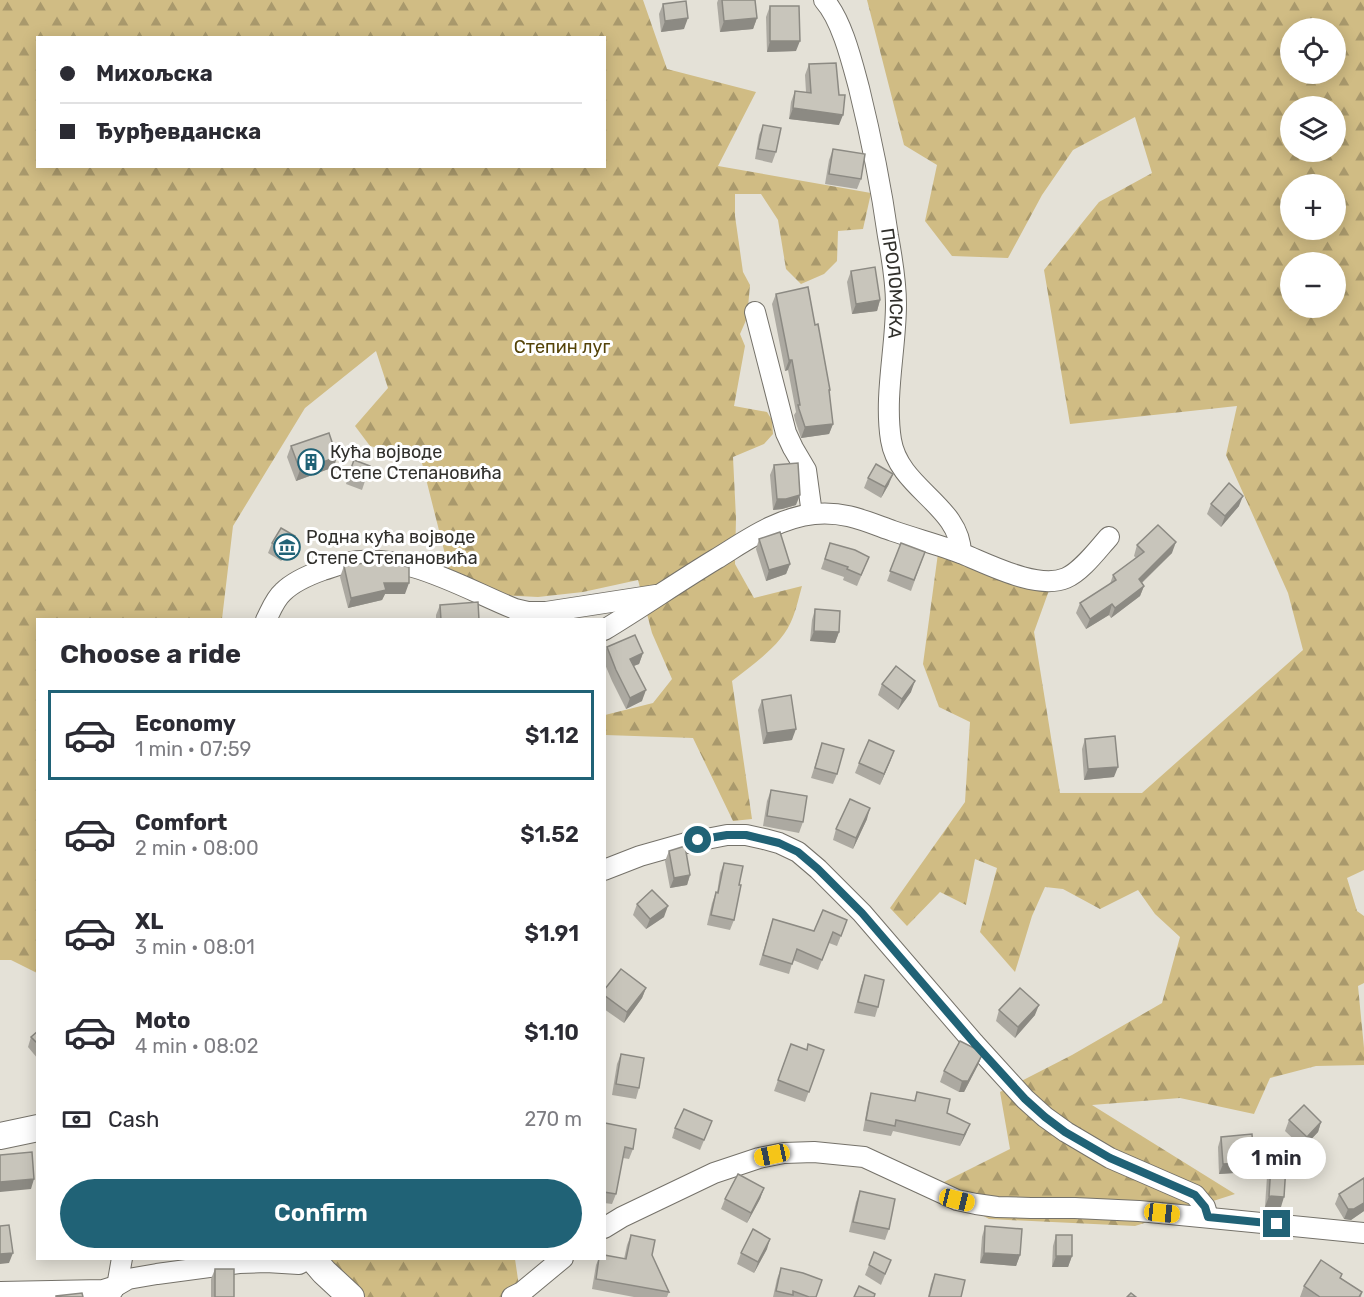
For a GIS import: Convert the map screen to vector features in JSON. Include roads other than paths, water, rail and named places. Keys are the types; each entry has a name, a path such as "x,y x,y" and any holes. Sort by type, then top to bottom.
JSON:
{"street":[{"name":"ПРОЛОМСКА","path":"824,0 834,15 849,50 872,140 885,209 896,288 896,327 889,427 891,443 896,459 911,480 954,526 958,534 961,553"},
{"path":"755,312 786,433 806,470 812,514"},
{"path":"606,629 762,531 798,516 833,513 853,517 961,553 1001,571 1052,582 1068,577 1082,566 1109,537"},
{"path":"267,618 282,592 293,585 323,570 359,561 384,561 412,566 515,609 528,612 546,612 659,594"},
{"path":"606,869 639,856 727,835 746,835 764,839 798,852 862,913 974,1043 1025,1099 1045,1117 1065,1132 1110,1158 1195,1195 1205,1207 1208,1217"},
{"path":"0,1136 36,1128"},
{"path":"606,1227 622,1216 714,1173 759,1158 784,1153 814,1152 864,1157 957,1200 996,1207 1139,1211 1364,1233"},
{"path":"113,1291 120,1274 122,1260"},
{"path":"0,1292 113,1291 128,1279 200,1267 266,1262 299,1264 307,1260"},
{"path":"313,1260 351,1297"},
{"path":"512,1297 522,1292 561,1260"}],"place":[{"name":"Кућа војводе Степе Степановића","path":"311,462"},
{"name":"Родна кућа војводе Степе Степановића","path":"287,547"}],"park label":[{"name":"Степин луг","path":"562,347"}]}
